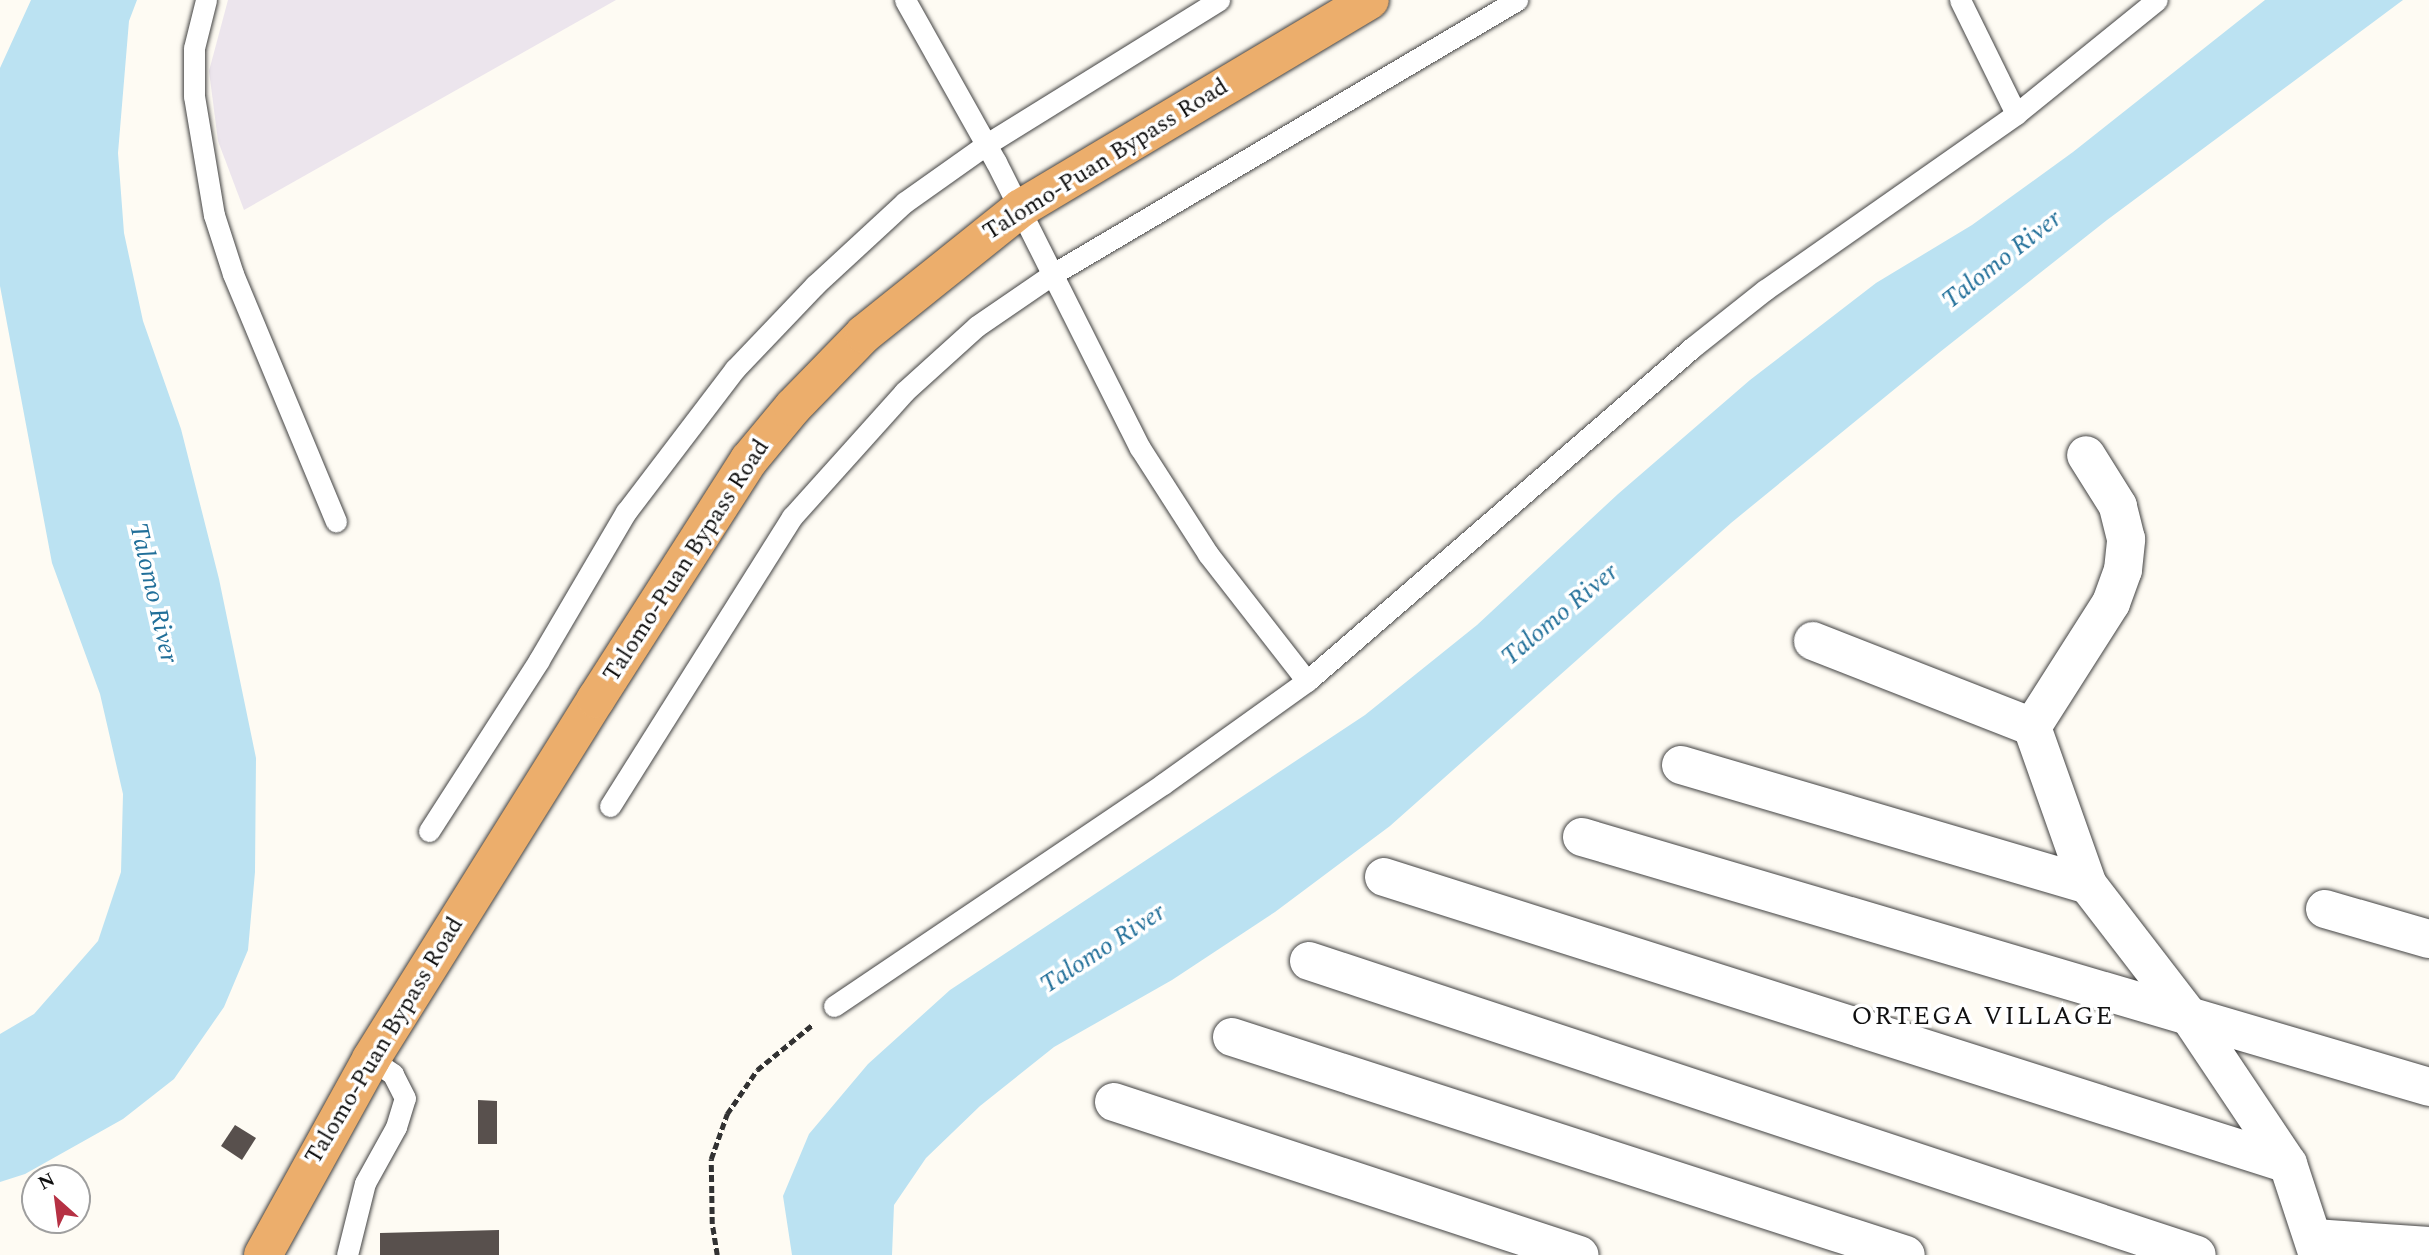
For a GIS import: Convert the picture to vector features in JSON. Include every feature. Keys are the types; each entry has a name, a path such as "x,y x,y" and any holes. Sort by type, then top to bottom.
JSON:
{"highway":[{"name":"Talomo-Puan Bypass Road","path":"263,1255 371,1059 749,460 863,334 1021,208 1370,0"}],"street":[{"path":"2032,727 2111,603 2123,570 2126,539 2119,506 2086,455"},
{"path":"1813,641 2032,727 2088,886 2189,1016 2288,1164 2316,1246 2429,1246"},
{"path":"1681,765 2088,886"},
{"path":"1582,837 2429,1087"},
{"path":"1384,877 2288,1164"},
{"path":"2325,909 2429,940"},
{"path":"1309,961 2197,1255"},
{"path":"1232,1037 1906,1255"},
{"path":"1114,1102 1579,1255"}],"lane":[{"path":"206,0 194,48 194,96 214,215 233,274 336,521"},
{"path":"905,0 1021,208 1140,448 1176,508 1307,681"},
{"path":"429,831 539,660 626,513 719,388 815,285 895,211 987,144 1219,0"},
{"path":"610,806 752,575 842,456 977,326 1053,274 1517,0"},
{"path":"1960,0 2016,114"},
{"path":"834,1006 1164,784 1307,681 1693,347 1765,290 2016,114 2157,0"},
{"path":"347,1255 365,1183 396,1127 405,1098 393,1074 371,1059"}],"path":[{"path":"718,1255 712,1224 711,1159 727,1114 757,1070 834,1006"}],"shaded area":[{"path":"228,0 616,0 244,210 218,141 209,71"}],"water":[{"name":"Talomo River","path":"31,0 137,0 129,21 118,153 124,233 143,321 181,429 219,579 256,758 255,872 248,950 224,1007 174,1079 123,1119 43,1164 21,1164 21,1175 0,1182 0,1034 34,1014 98,941 121,872 123,794 100,694 52,563 0,286 0,68"},
{"name":"Talomo River","path":"2265,0 2403,0 2107,220 1940,352 1731,523 1390,826 1275,912 1172,980 1054,1047 980,1106 926,1158 894,1205 892,1255 792,1255 783,1196 809,1134 868,1064 950,990 1365,715 1477,625 1618,494 1750,380 1876,283 1972,225 2073,152"}],"building":[{"path":"478,1100 497,1101 497,1144 478,1144"},
{"path":"235,1125 256,1138 242,1160 221,1146"},
{"path":"499,1230 499,1255 380,1255 380,1233"}],"district":[{"name":"ORTEGA VILLAGE","path":"1983,1017"}]}
